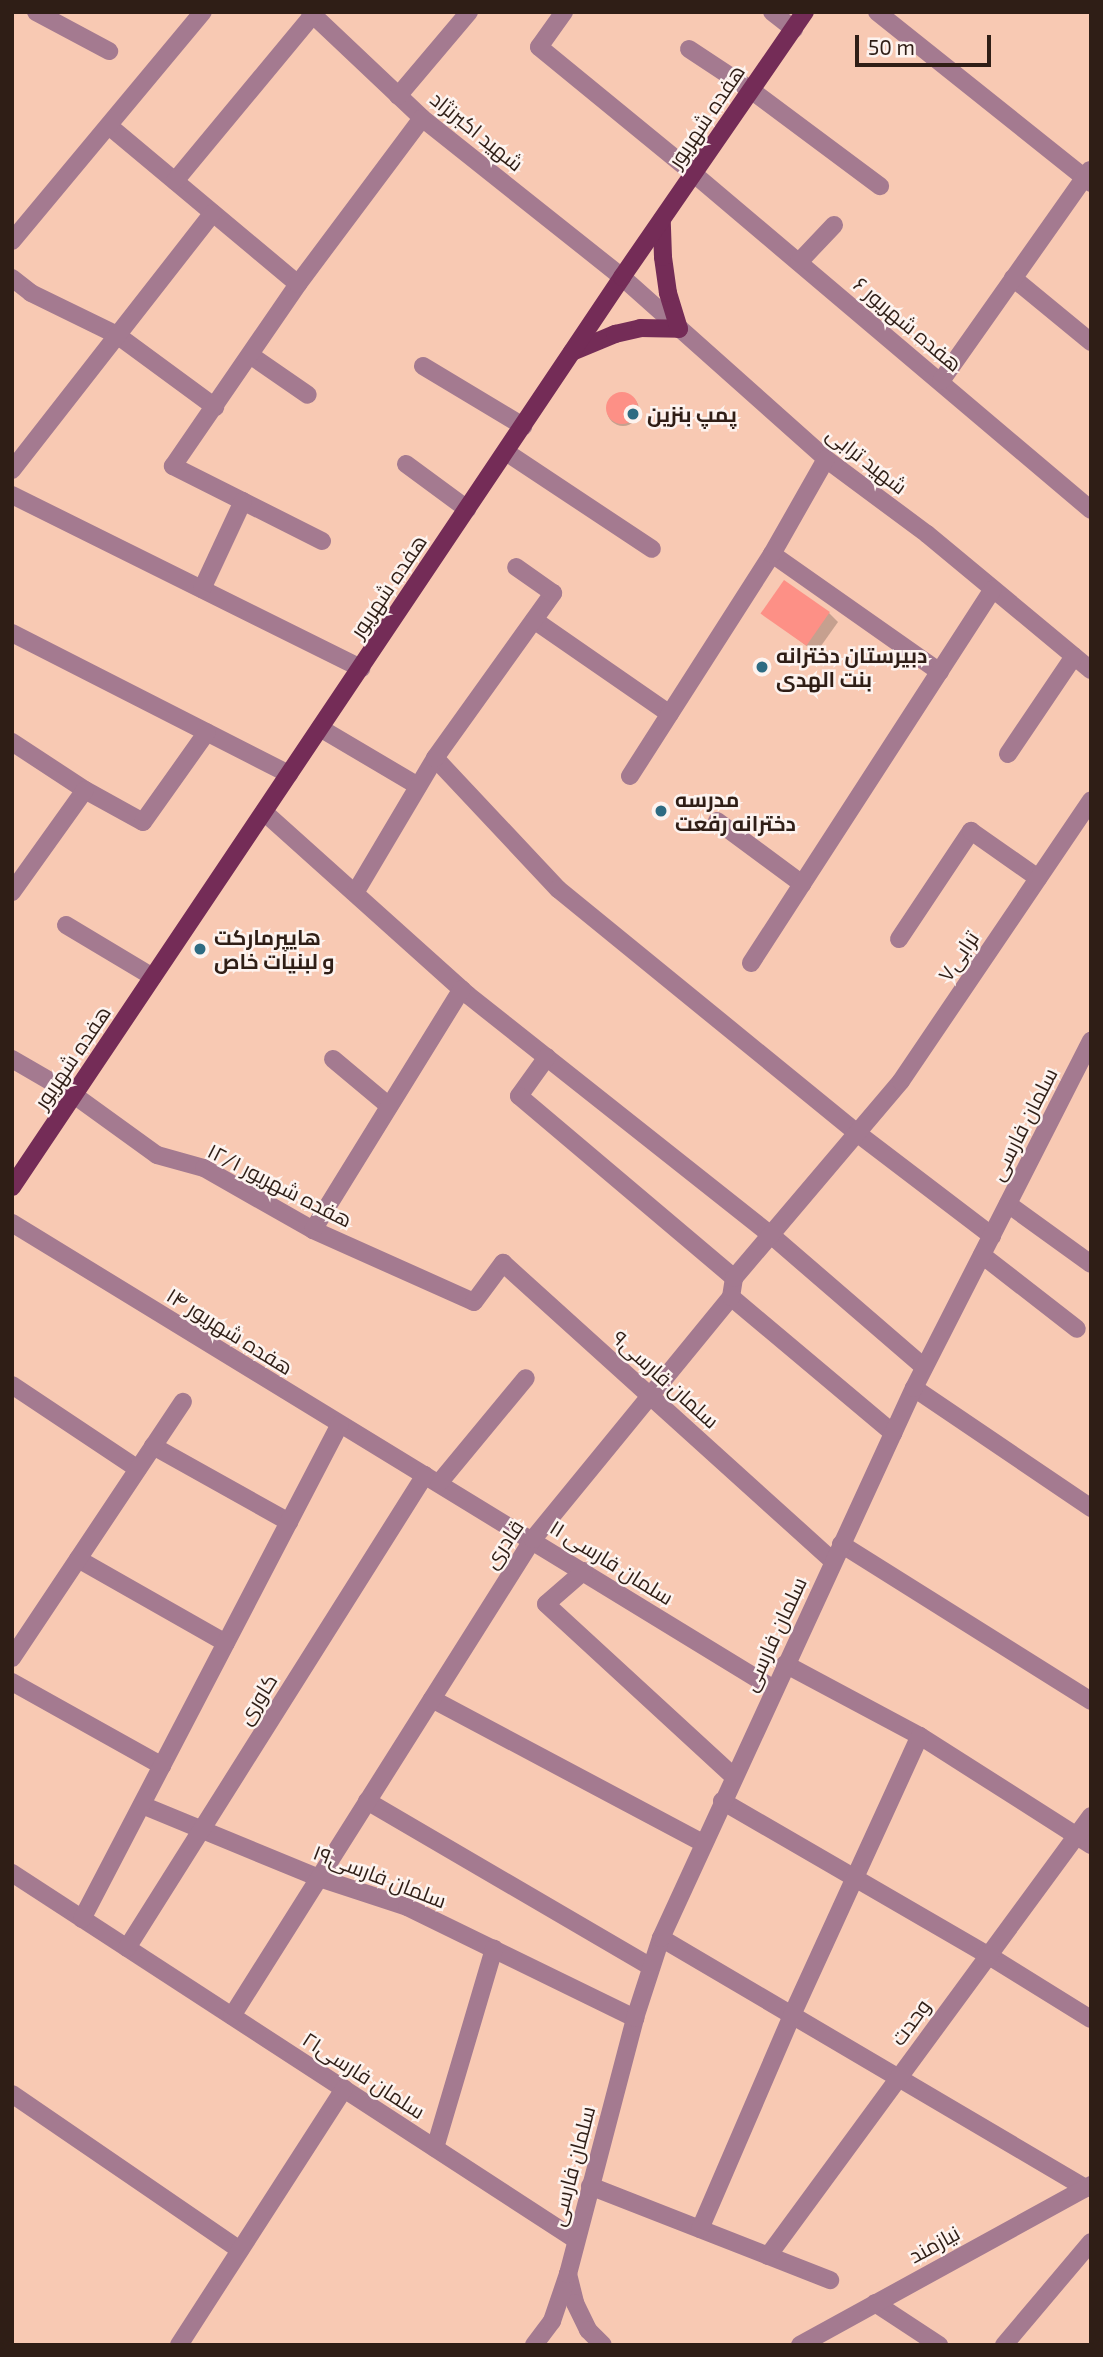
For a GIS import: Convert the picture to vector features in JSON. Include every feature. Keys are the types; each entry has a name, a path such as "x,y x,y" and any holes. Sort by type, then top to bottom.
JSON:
{"main road":[{"name":"هفده شهریور","path":"14,1182 622,277 805,12"},
{"path":"572,352 615,334 640,328 679,329 664,269 662,220"}],"street":[{"path":"36,12 109,51"},
{"path":"12,241 203,12"},
{"path":"398,96 469,12"},
{"name":"هفده شهریور ۶","path":"564,12 539,47 941,381 1091,510"},
{"path":"772,12 794,29"},
{"path":"877,12 1089,176 941,381"},
{"path":"175,181 311,13"},
{"name":"شهید اکبرنژاد","path":"311,13 422,118 622,277"},
{"path":"689,49 751,90 880,186"},
{"path":"322,541 173,466 298,284 422,118"},
{"path":"109,126 298,284"},
{"path":"12,470 213,213"},
{"path":"799,262 834,225"},
{"name":"شهید ترابی","path":"622,277 826,459 927,534 1091,670"},
{"path":"12,278 31,293 117,335 215,407"},
{"path":"1013,278 1091,342"},
{"path":"250,355 308,395"},
{"path":"423,366 523,426"},
{"path":"506,452 652,549"},
{"path":"630,776 772,554 826,459"},
{"path":"406,464 467,509"},
{"path":"12,495 361,668"},
{"path":"202,589 243,501"},
{"path":"772,554 940,672"},
{"path":"355,894 435,758 553,593 516,567"},
{"path":"751,963 993,589"},
{"path":"534,620 670,714"},
{"path":"12,634 289,774"},
{"path":"1008,754 1074,656"},
{"path":"320,728 418,786"},
{"path":"12,742 85,790 143,822 207,732"},
{"path":"435,758 558,889 857,1133 992,1236"},
{"path":"12,892 85,790"},
{"name":"ترابی۷","path":"857,1133 901,1081 1091,800"},
{"path":"264,812 462,989 771,1235 925,1367"},
{"path":"716,821 802,884"},
{"path":"899,939 971,831 1038,878"},
{"path":"66,925 153,977"},
{"path":"313,1230 462,989"},
{"name":"سلمان فارسی","path":"534,2345 552,2321 568,2274 635,2018 661,1938 733,1776 914,1388 1008,1204 1084,1071 1091,1040"},
{"path":"547,1057 519,1096 734,1278"},
{"name":"هفده شهریور ۱۲/۱","path":"12,1059 74,1095 157,1155 204,1168 313,1230 474,1302"},
{"path":"333,1059 389,1107"},
{"path":"857,1133 734,1278 731,1297 893,1433"},
{"path":"1008,1204 1091,1264"},
{"name":"هفده شهریور ۱۴","path":"12,1223 432,1479"},
{"path":"982,1255 1077,1329"},
{"name":"سلمان فارسی۹","path":"474,1302 503,1263 833,1561"},
{"name":"قادری","path":"232,2016 533,1539 731,1297"},
{"name":"کاوری","path":"127,1948 201,1830 432,1479 526,1378"},
{"path":"12,1385 138,1469"},
{"path":"914,1388 1091,1508"},
{"path":"12,1658 183,1402"},
{"path":"82,1919 340,1424"},
{"path":"153,1446 289,1522"},
{"name":"سلمان فارسی ۱۱","path":"432,1479 774,1689"},
{"path":"841,1544 1091,1701"},
{"path":"78,1559 226,1643"},
{"path":"584,1571 546,1604 733,1776"},
{"path":"785,1664 920,1736 1083,1840"},
{"path":"12,1682 162,1766"},
{"path":"432,1699 703,1843"},
{"path":"700,2229 792,2015 920,1736"},
{"path":"368,1801 651,1966"},
{"path":"722,1801 986,1954 1091,2019"},
{"name":"سلمان فارسی۱۹","path":"142,1805 319,1878 407,1907 635,2018"},
{"name":"وحدت","path":"768,2256 986,1954 1083,1840 1091,1816"},
{"name":"سلمان فارسی۲۱","path":"12,1873 576,2240"},
{"path":"661,1938 1088,2186"},
{"path":"435,2148 494,1949"},
{"path":"179,2345 344,2089"},
{"path":"12,2094 240,2250"},
{"path":"590,2186 830,2280"},
{"name":"نیازمند","path":"800,2345 1088,2186"},
{"path":"1004,2345 1091,2242"},
{"path":"568,2274 575,2303 588,2330 603,2345"},
{"path":"876,2303 939,2345"}],"building":[{"path":"622,392 633,397 638,408 633,419 622,424 611,419 606,408 611,397"},
{"path":"784,580 830,612 806,646 760,614"}],"place":[{"name":"پمپ بنزین","path":"633,414"},
{"name":"دبیرستان دخترانه بنت الهدی","path":"762,667"},
{"name":"مدرسه دخترانه رفعت","path":"661,811"},
{"name":"هایپرمارکت و لبنیات خاص","path":"200,949"}]}
